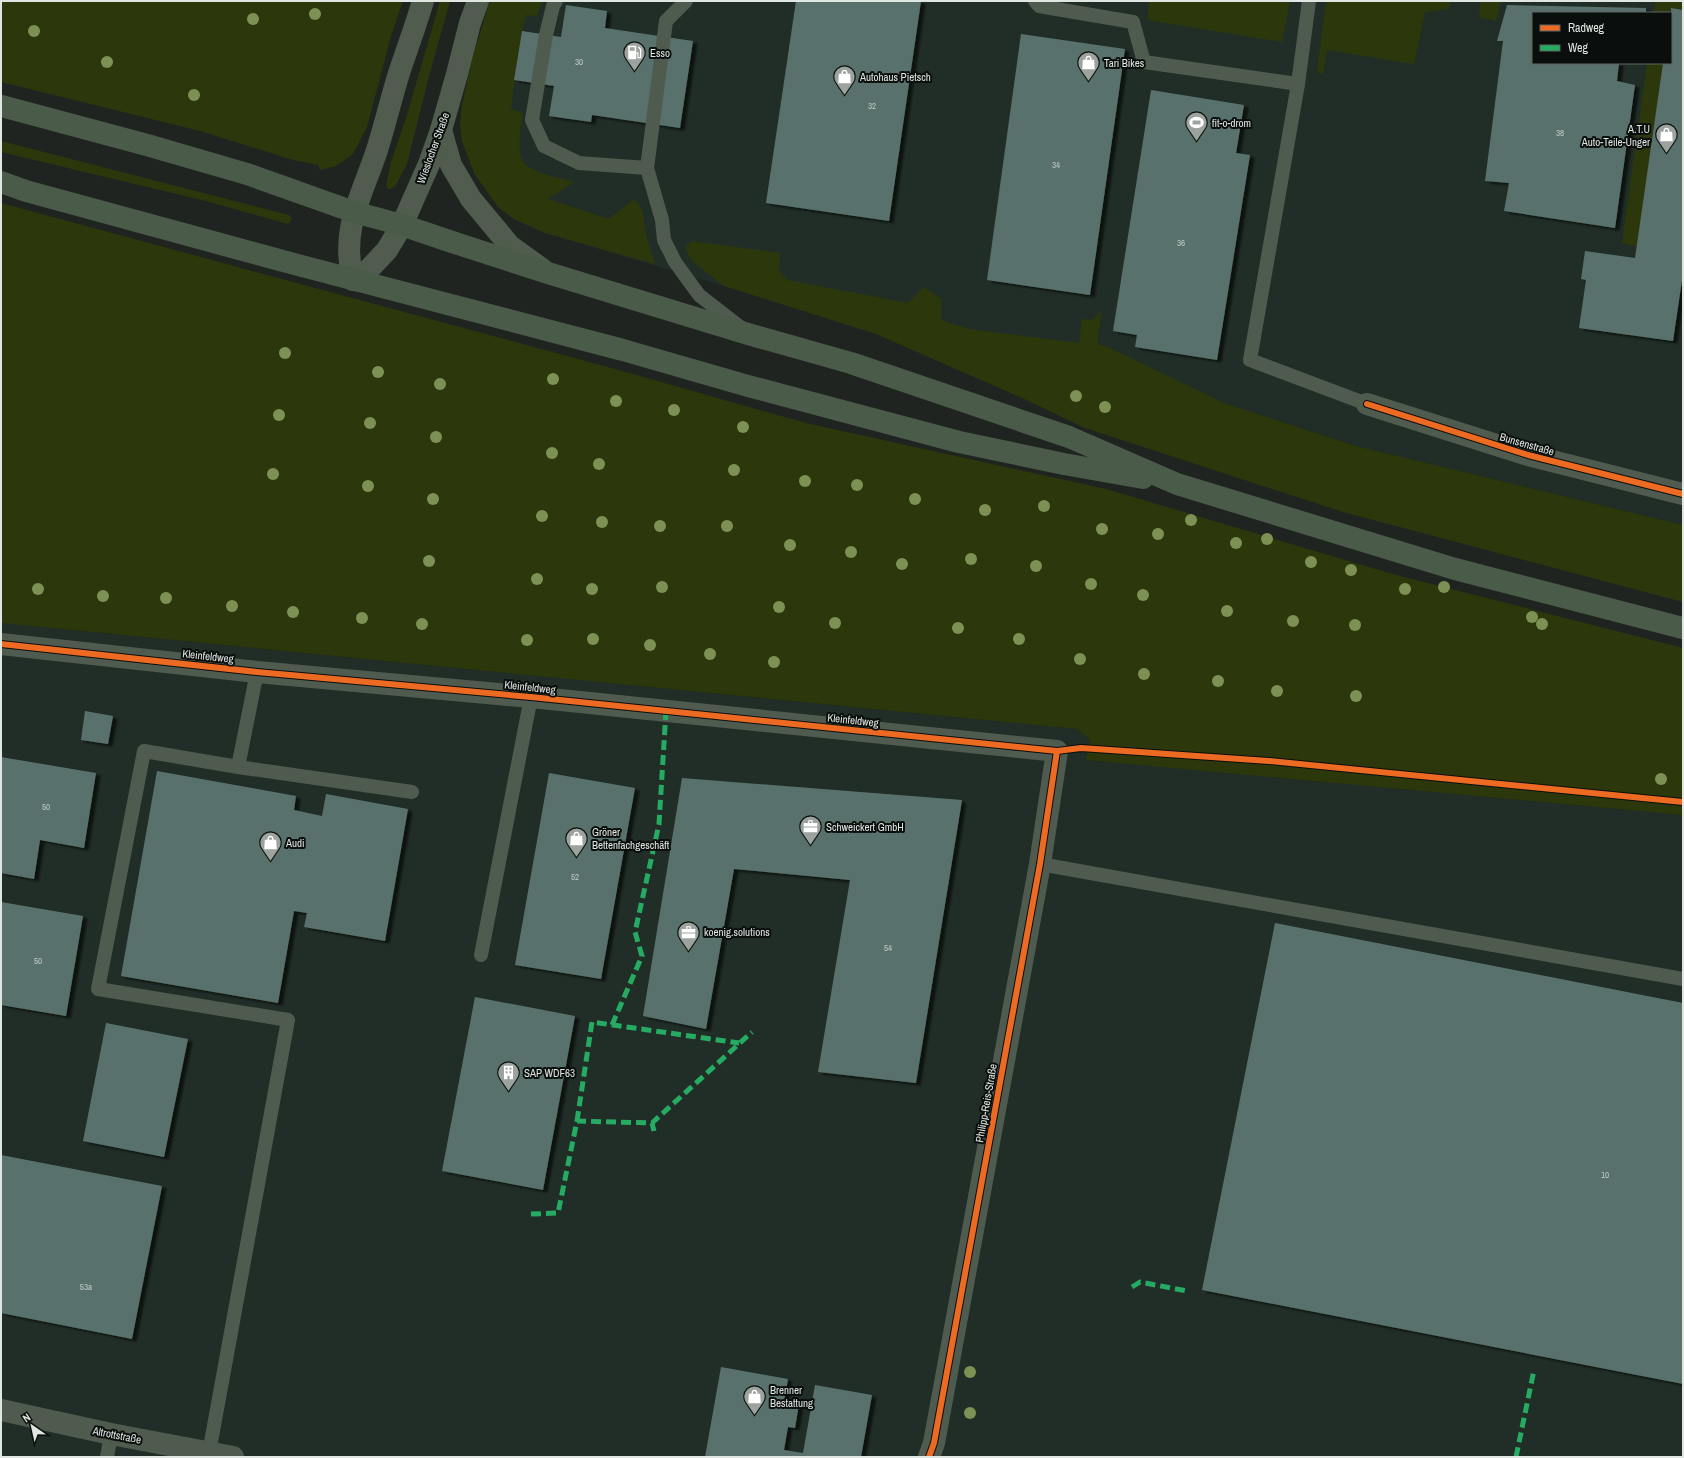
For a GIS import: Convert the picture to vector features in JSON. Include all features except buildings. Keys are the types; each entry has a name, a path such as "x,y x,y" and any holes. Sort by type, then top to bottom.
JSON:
{"main road":[{"path":"1,106 248,174 354,212 402,224 548,273 748,334 851,363 1069,437 1177,484 1455,569 1683,628"},
{"path":"1,182 26,191 355,280 623,350 748,386 959,442 1064,464 1177,484"}],"street":[{"path":"355,280 349,264 349,238 354,212 377,151 399,74 423,1"},
{"name":"Wieslocher Straße","path":"355,280 387,250 402,224 429,164 441,130 470,23 478,1"},
{"path":"441,130 451,165 471,199 510,246 548,273"},
{"name":"Bunsenstraße","path":"1367,404 1528,455 1683,494"},
{"name":"Kleinfeldweg","path":"1,644 257,672 531,697 1057,751"},
{"name":"Philipp-Reis-Straße","path":"929,1457 934,1443 1040,864 1057,751"},
{"name":"Altrottstraße","path":"1,1410 111,1434 233,1457"}],"lane":[{"path":"556,1 553,6 546,35 532,120 544,146 579,163 647,168"},
{"path":"686,1 666,21 647,168 662,220 664,240 675,262 699,295 748,334"},
{"path":"1035,1 1039,6 1133,22 1144,62 1298,84"},
{"path":"1309,1 1298,84 1250,360 1367,404"},
{"path":"238,767 257,672"},
{"path":"481,955 531,697"},
{"path":"209,1453 288,1020 98,989 144,751 238,767 412,792"},
{"path":"1040,864 1683,979"},
{"path":"107,1457 111,1434"},
{"path":"110,1457 111,1434"}],"shaded area":[{"path":"490,1 1683,1 1683,525 1356,446 1224,403 724,286 545,233 514,219 498,207 474,173 462,141 460,124 462,105 473,56"},
{"path":"1,623 1077,729 1090,740 1087,760 1683,815 1683,1457 1,1457"}],"green space":[{"path":"1,1 403,1 391,36 367,127 353,154 336,166 320,170 318,165 293,160 200,131 1,82"},
{"path":"440,1 450,1 407,164 396,185 391,189 388,189 386,185 391,162 406,118"},
{"path":"490,1 542,1 537,16 526,15 519,50 511,109 523,113 520,130 520,149 522,160 530,168 537,171 574,182 548,199 609,219 634,199 638,202 642,210 647,238 655,264 545,233 514,219 498,207 474,173 462,141 460,124 462,105 473,56"},
{"path":"1149,1 1290,1 1282,42 1147,20"},
{"path":"1326,1 1451,1 1449,9 1425,12 1414,64 1327,50 1323,74 1317,72"},
{"path":"1480,1 1501,1 1496,21 1479,17"},
{"path":"1655,1 1683,1 1683,10 1671,8 1670,12 1654,12"},
{"path":"1647,64 1663,64 1637,247 1622,243"},
{"path":"1,141 289,215 292,219 288,224 206,201 1,152"},
{"path":"1,203 615,369 806,423 1106,489 1396,575 1683,648 1683,815 1086,760 1090,740 1077,729 1,623"},
{"path":"691,241 780,253 779,271 787,280 908,303 924,287 941,299 941,320 969,329 1079,343 1082,319 1092,320 1102,310 1097,344 1110,348 1224,403 1356,446 1683,525 1683,602 1343,512 1085,428 1020,397 876,334 724,286 692,261 685,248"}],"marked path":[{"path":"612,1025 642,956 635,932 659,824 666,711"},
{"path":"577,1121 592,1022 739,1043"},
{"path":"531,1214 558,1213 577,1121 652,1123 752,1032"},
{"path":"652,1123 654,1131"},
{"path":"1132,1287 1140,1282 1187,1291"},
{"path":"1516,1457 1534,1370"}],"cycle path":[{"path":"1367,404 1528,455 1683,494"},
{"path":"1,644 257,672 531,697 1057,751 1081,748 1269,761 1683,802"},
{"path":"929,1457 934,1443 1040,864 1057,751"}],"place":[{"name":"Esso","path":"634,72"},
{"name":"Tari Bikes","path":"1089,82"},
{"name":"Autohaus Pietsch","path":"844,96"},
{"name":"fit-o-drom","path":"1196,142"},
{"name":"A.T.U Auto-Teile-Unger","path":"1666,154"},
{"name":"Schweickert GmbH","path":"811,846"},
{"name":"Gröner Bettenfachgeschäft","path":"577,858"},
{"name":"Audi","path":"270,862"},
{"name":"koenig.solutions","path":"689,952"},
{"name":"SAP WDF63","path":"509,1092"},
{"name":"Brenner Bestattung","path":"755,1416"}]}
